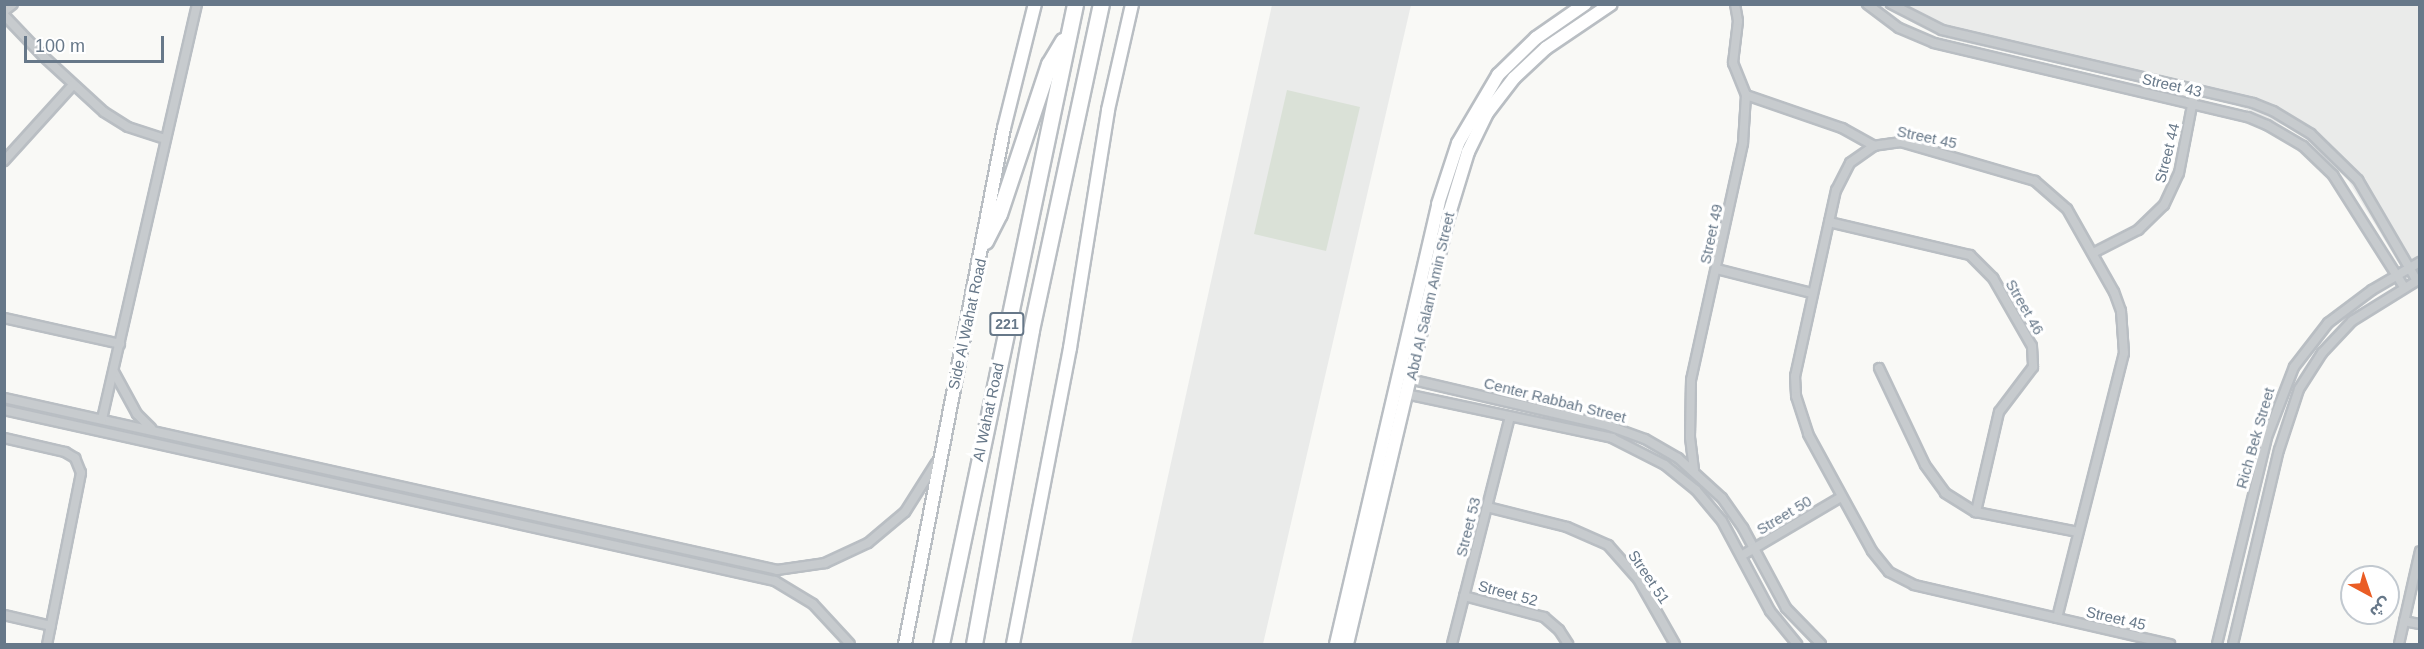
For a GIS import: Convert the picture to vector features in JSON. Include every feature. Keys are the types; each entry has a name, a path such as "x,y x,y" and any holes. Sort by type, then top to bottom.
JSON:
{"highway":[{"name":"Al Wahat Road","path":"941,645 1075,4"},
{"name":"Al Wahat Road","path":"974,645 1031,330 1101,4"},
{"path":"985,242 999,214 1049,64 1067,36"},
{"path":"930,645 947,610"}],"street":[{"path":"13,4 4,13 73,85 116,120 164,139"},
{"path":"102,419 164,139 197,4"},
{"name":"Side Al Wahat Road","path":"904,645 939,458 985,242 1004,128 1035,4"},
{"path":"1013,645 1070,348 1108,110 1132,4"},
{"name":"Abd Al Salam Amin Street","path":"1347,645 1401,393 1438,204 1469,120 1498,75 1536,38 1585,4"},
{"name":"Abd Al Salam Amin Street","path":"1404,378 1446,224 1476,132 1500,95 1529,62 1611,4"},
{"name":"Street 49","path":"1694,470 1690,437 1691,380 1743,143 1746,95 1733,63 1738,21 1735,4"},
{"name":"Street 43","path":"1867,4 1899,28 1934,43 2248,117 2303,146 2346,191 2404,287"},
{"name":"Street 43","path":"1891,4 1942,30 2263,107 2293,121 2328,147 2370,198 2418,280"},
{"path":"4,161 73,85"},
{"name":"Street 44","path":"2093,253 2138,230 2164,205 2179,173 2195,90"},
{"path":"1746,95 1842,129 1874,146"},
{"name":"Street 45","path":"2057,618 2124,353 2121,311 2093,253 2067,208 2035,181 1914,145 1888,143 1874,146 1850,163 1841,175 1797,356 1796,396 1808,434 1841,497 1880,563 1901,580 2057,618 2170,645"},
{"name":"Street 46","path":"1829,222 1970,255 1993,278 2032,346 2033,368 1999,412 1976,512"},
{"name":"Rich Bek Street","path":"2217,645 2281,392 2294,367 2328,323 2397,274 2420,262"},
{"path":"1717,269 1811,293"},
{"name":"Rich Bek Street","path":"2233,645 2279,450 2299,389 2337,336 2370,308 2418,280"},
{"path":"4,318 120,344"},
{"path":"1880,368 1934,480 1952,498 1976,512 2078,532"},
{"path":"114,372 137,414 156,431"},
{"name":"Center Rabbah Street","path":"1404,378 1628,432 1662,448 1694,470 1722,498 1754,548 1786,608 1821,645"},
{"name":"Abd Al Salam Amin Street","path":"1335,645 1401,393"},
{"name":"Center Rabbah Street","path":"1401,393 1612,438 1665,465 1709,505 1741,556 1770,611 1797,645"},
{"path":"4,398 777,570 825,562 868,543 910,506 939,458"},
{"path":"4,410 312,476 775,581 813,604 850,645"},
{"path":"1539,423 1542,410"},
{"name":"Street 53","path":"1452,645 1510,417"},
{"path":"4,438 65,452 80,468 46,645"},
{"path":"312,476 315,466"},
{"name":"Street 50","path":"1741,556 1841,497"},
{"name":"Street 51","path":"1487,507 1567,527 1608,545 1638,579 1675,645"},
{"path":"2399,645 2420,552"},
{"name":"Street 52","path":"1464,596 1544,617 1559,630 1568,645"},
{"path":"4,615 51,626"},
{"path":"2404,621 2420,624"}],"shaded area":[{"path":"1272,5 1411,5 1263,644 1131,644"},
{"path":"1879,5 2419,5 2419,271 2407,277 2348,180 2308,141 2285,126 2233,104 1940,37"},
{"path":"1287,90 1360,107 1326,251 1254,234"}]}
